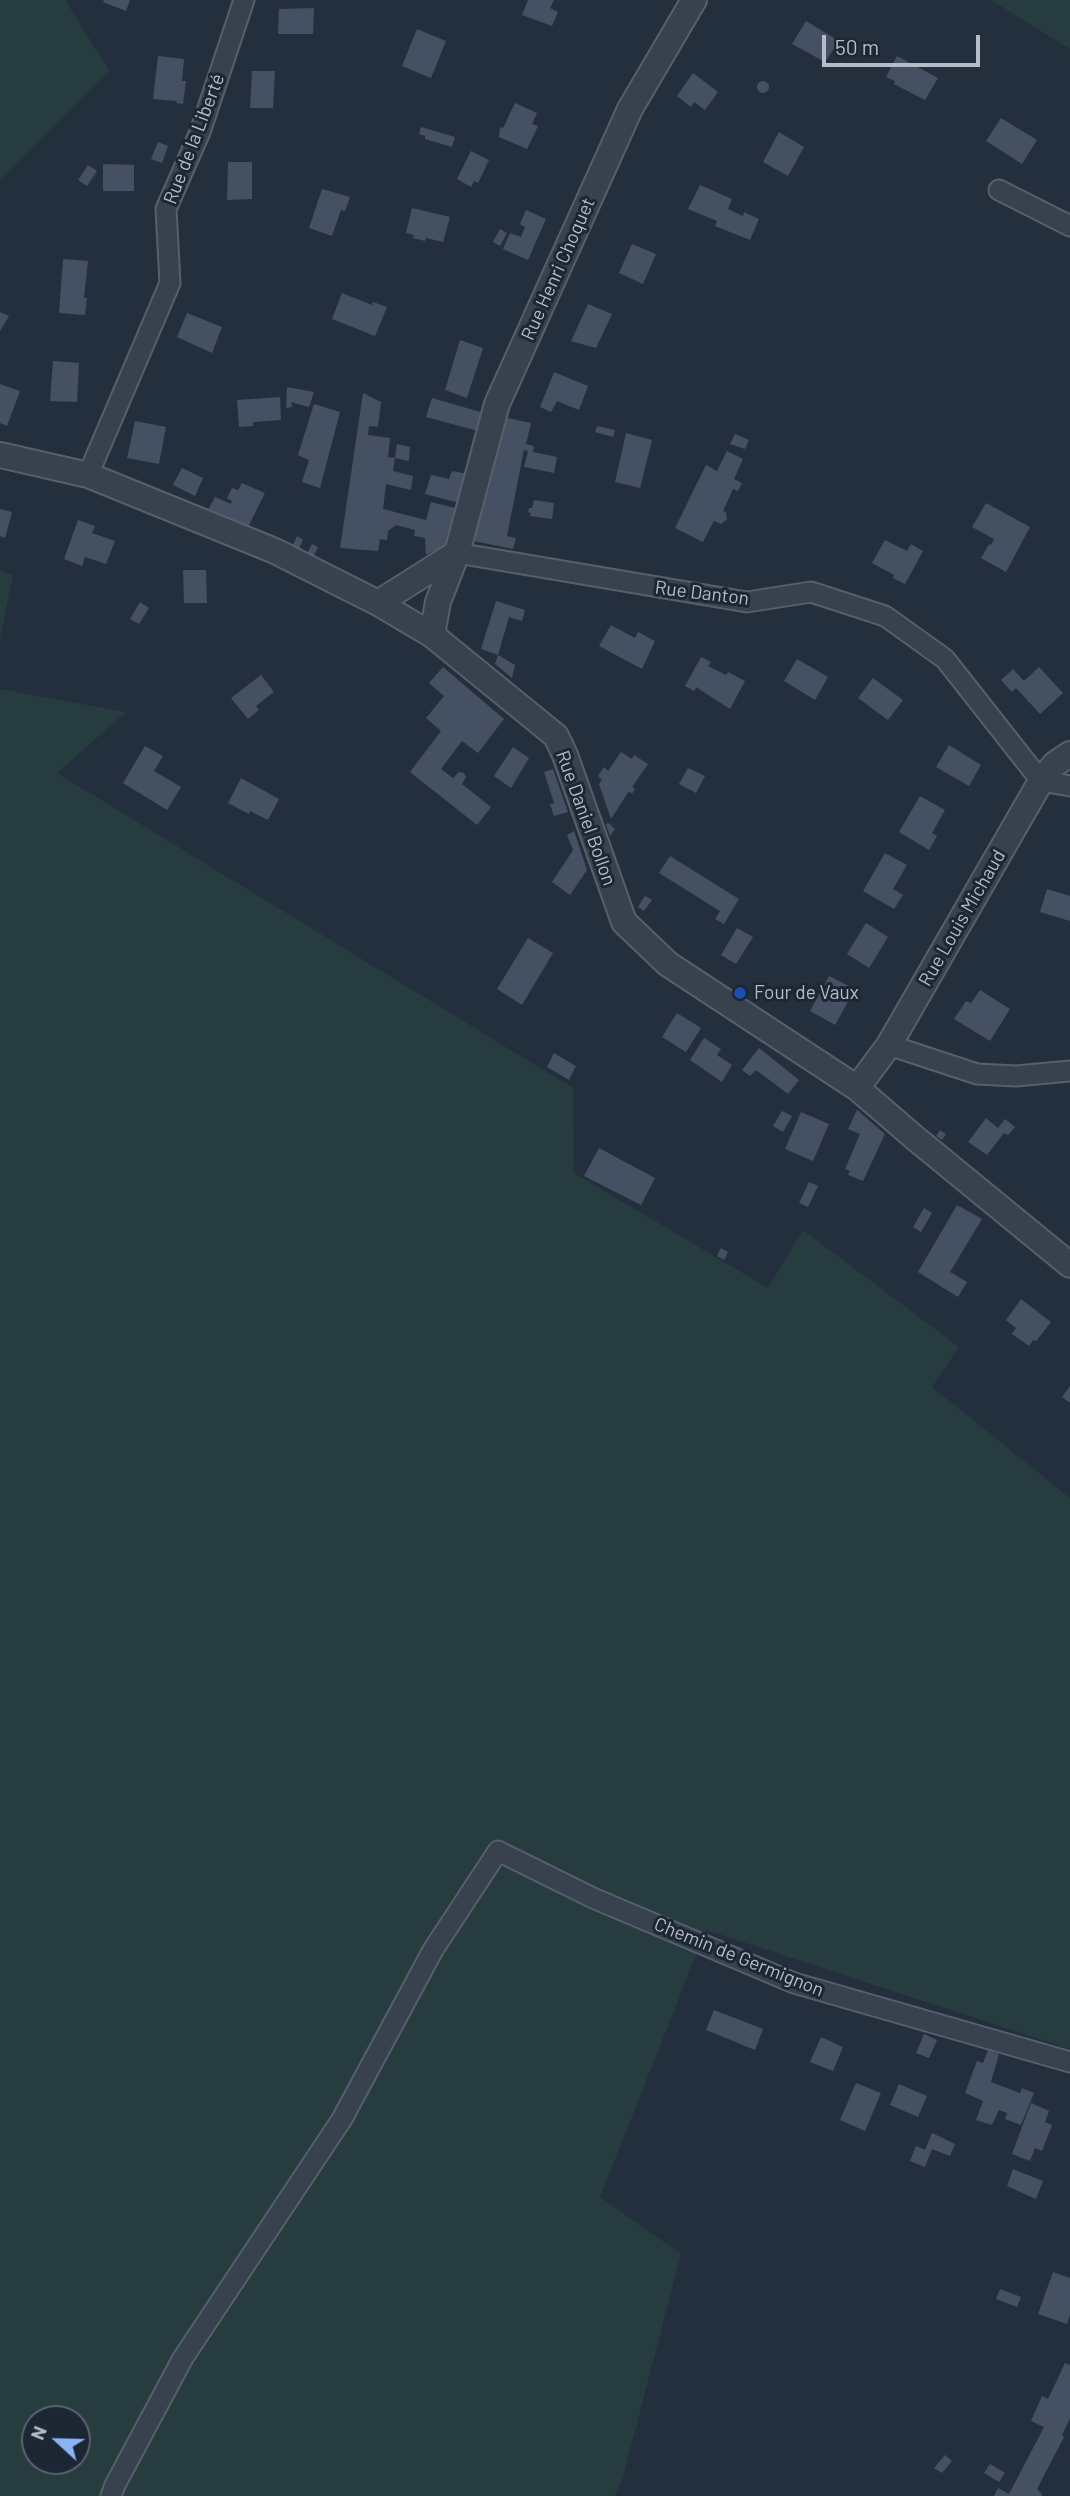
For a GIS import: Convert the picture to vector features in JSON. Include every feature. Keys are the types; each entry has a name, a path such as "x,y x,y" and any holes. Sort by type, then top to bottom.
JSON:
{"street":[{"name":"Rue de la Liberté","path":"88,475 170,284 166,209 200,132 244,0"},
{"name":"Rue Henri Choquet","path":"432,635 438,602 457,553 497,404 630,109 694,0"},
{"path":"999,190 1070,226"},
{"name":"Rue Daniel Bollon","path":"0,455 88,475 275,551 378,603 432,635 556,736 624,922 668,964 858,1087 915,1138 1070,1265"},
{"path":"378,603 457,553"},
{"name":"Rue Danton","path":"457,553 747,602 811,592 885,616 945,659 1041,781"},
{"name":"Rue Louis Michaud","path":"858,1087 889,1045 1041,781 1055,764 1070,754"},
{"path":"1041,781 1070,786"},
{"path":"889,1045 977,1074 1016,1076 1070,1070"},
{"name":"Chemin de Germignon","path":"111,2496 183,2358 341,2119 433,1950 498,1851 593,1898 794,1983 1070,2062"}],"green space":[{"path":"0,0 65,0 109,70 0,179"},
{"path":"991,0 1070,0 1070,49"},
{"path":"0,571 13,575 0,638"},
{"path":"0,689 126,712 57,773 573,1088 574,1173 768,1288 803,1230 959,1347 932,1387 1070,1498 1070,2049 706,1930 600,2197 681,2254 622,2481 615,2496 0,2496"}],"building":[{"path":"130,0 126,11 103,2"},
{"path":"528,0 554,0 550,8 558,12 552,26 522,15"},
{"path":"314,8 313,34 278,34 279,9"},
{"path":"806,21 839,41 825,62 792,44"},
{"path":"417,29 446,41 431,78 402,66"},
{"path":"158,56 184,59 182,81 186,81 183,104 153,99"},
{"path":"897,56 938,78 925,100 886,77"},
{"path":"252,71 275,71 273,108 250,108"},
{"path":"693,73 718,92 705,110 694,102 691,107 677,96"},
{"path":"758,82 768,82 768,92 758,92"},
{"path":"515,103 537,113 532,124 538,126 527,149 499,137 500,127 503,128"},
{"path":"1001,118 1037,140 1022,164 986,141"},
{"path":"421,127 455,137 452,147 425,139 425,136 419,134"},
{"path":"779,132 804,147 788,176 763,162"},
{"path":"158,142 168,146 162,163 151,159"},
{"path":"471,151 489,160 478,183 474,181 471,187 457,179"},
{"path":"228,162 252,162 252,199 227,200"},
{"path":"103,164 134,165 134,191 103,191"},
{"path":"88,165 97,171 87,186 78,180"},
{"path":"700,185 732,199 728,209 759,219 750,240 715,226 717,221 688,209"},
{"path":"322,189 350,197 345,211 341,210 332,236 309,228"},
{"path":"412,208 450,217 443,242 426,238 425,241 406,233"},
{"path":"526,210 546,219 528,260 503,249 510,233 521,237 525,227 520,224"},
{"path":"500,229 507,233 500,246 493,242"},
{"path":"632,244 656,254 643,284 619,273"},
{"path":"63,259 88,261 85,315 59,313"},
{"path":"342,293 372,305 373,302 387,307 375,336 332,319"},
{"path":"588,304 612,314 596,348 571,341"},
{"path":"0,312 9,316 0,331"},
{"path":"187,313 222,327 212,353 177,337"},
{"path":"460,340 483,348 467,398 445,390"},
{"path":"53,361 79,363 77,402 50,401"},
{"path":"554,372 588,386 579,410 557,401 551,412 540,407"},
{"path":"0,384 20,391 7,426 0,423"},
{"path":"287,387 314,392 309,407 291,402 292,407 286,408"},
{"path":"363,393 381,402 378,427 369,426 368,435 390,438 388,457 395,458 393,471 413,476 411,490 386,484 383,509 426,520 431,502 455,508 447,543 449,546 436,555 434,551 426,555 425,538 414,536 415,530 396,525 388,531 387,540 380,539 378,551 340,548"},
{"path":"280,397 281,420 253,422 253,426 239,427 237,400"},
{"path":"432,398 484,413 478,431 426,417"},
{"path":"314,404 340,412 320,488 302,482 309,460 298,455"},
{"path":"503,417 531,423 526,444 534,446 533,452 557,457 554,473 524,467 528,451 524,450 507,536 516,538 513,549 474,541 487,473"},
{"path":"135,421 166,427 159,464 127,458"},
{"path":"597,426 615,430 613,437 595,432"},
{"path":"626,433 652,440 640,488 615,482"},
{"path":"735,434 749,440 745,449 730,444"},
{"path":"397,444 410,447 409,461 395,458"},
{"path":"727,451 743,459 734,479 742,483 738,491 733,489 723,511 726,512 727,519 721,524 714,521 703,542 675,528 706,465 717,471"},
{"path":"182,468 203,478 195,496 173,485"},
{"path":"452,471 468,474 463,504 425,494 431,475 449,479"},
{"path":"242,483 265,493 246,531 207,512 215,497 231,504 232,501 227,498 232,488 238,490"},
{"path":"534,500 554,503 552,519 530,516 529,508 532,508"},
{"path":"986,503 1030,527 1006,572 981,558 994,539 972,527"},
{"path":"0,509 12,512 5,538 0,536"},
{"path":"78,520 95,526 92,533 115,541 106,564 85,557 82,566 64,559"},
{"path":"297,536 303,540 296,555 290,552"},
{"path":"885,540 907,551 911,544 923,551 905,584 872,563"},
{"path":"312,544 318,547 311,562 305,558"},
{"path":"183,570 206,570 207,603 184,603"},
{"path":"496,601 525,610 522,621 509,617 498,655 481,649"},
{"path":"140,602 149,608 139,624 130,619"},
{"path":"611,625 635,638 638,632 655,641 642,669 599,646"},
{"path":"498,655 515,665 512,678 495,664"},
{"path":"701,657 711,662 708,666 745,681 730,709 696,687 694,691 685,686"},
{"path":"797,659 828,677 815,700 784,681"},
{"path":"443,667 504,719 478,753 462,741 441,769 453,778 459,772 464,773 466,777 462,784 491,807 477,825 410,772 441,731 426,718 444,696 429,683"},
{"path":"1039,667 1063,693 1040,714 1016,688 1012,692 1001,680 1013,669 1024,681"},
{"path":"261,675 274,692 256,706 259,710 248,719 231,698"},
{"path":"873,678 903,700 888,720 858,698"},
{"path":"949,745 981,765 969,786 936,767"},
{"path":"145,746 163,756 154,771 181,787 167,810 123,783"},
{"path":"513,747 529,758 511,788 494,776"},
{"path":"621,752 632,759 634,755 648,764 632,787 635,789 632,794 629,791 611,819 599,784 602,780 598,776 604,767 608,771"},
{"path":"688,768 705,776 696,793 679,784"},
{"path":"553,769 568,812 554,816 550,804 554,803 544,772"},
{"path":"241,778 279,799 268,820 228,803"},
{"path":"920,796 945,810 932,833 937,836 929,850 899,832"},
{"path":"609,823 615,829 610,836 606,824"},
{"path":"574,831 587,870 570,895 552,882 573,850 567,835"},
{"path":"885,853 907,865 893,889 903,895 894,909 863,891"},
{"path":"670,856 739,899 724,924 715,919 720,911 659,873"},
{"path":"1047,889 1070,896 1070,921 1040,912"},
{"path":"645,896 652,900 644,911 638,907"},
{"path":"866,923 888,937 869,968 847,954"},
{"path":"737,928 753,937 736,964 721,955"},
{"path":"528,938 553,953 522,1005 497,989"},
{"path":"829,976 855,989 835,1025 810,1011"},
{"path":"980,990 1010,1009 990,1041 954,1019 966,1001 971,1003"},
{"path":"677,1013 701,1028 686,1052 662,1037"},
{"path":"704,1038 721,1049 717,1055 732,1065 722,1082 690,1060"},
{"path":"759,1048 799,1080 788,1094 756,1070 750,1076 742,1070"},
{"path":"554,1053 576,1066 569,1080 547,1067"},
{"path":"857,1110 885,1134 863,1181 848,1175 850,1171 845,1169 860,1134 848,1129"},
{"path":"782,1111 792,1116 783,1132 773,1126"},
{"path":"801,1112 829,1124 813,1161 785,1149"},
{"path":"986,1118 998,1128 1005,1119 1015,1127 1008,1135 1004,1133 987,1155 968,1142"},
{"path":"940,1130 946,1134 942,1140 936,1136"},
{"path":"599,1148 655,1178 641,1205 584,1176"},
{"path":"809,1182 818,1186 808,1207 799,1203"},
{"path":"957,1205 982,1219 950,1272 967,1282 958,1297 918,1272"},
{"path":"924,1208 932,1213 921,1232 913,1227"},
{"path":"721,1248 728,1252 724,1260 717,1256"},
{"path":"1021,1299 1051,1322 1029,1346 1012,1334 1016,1328 1006,1320"},
{"path":"1070,1386 1070,1403 1062,1397"},
{"path":"714,2010 763,2029 755,2050 706,2030"},
{"path":"924,2034 937,2040 929,2058 916,2053"},
{"path":"821,2037 843,2047 833,2071 810,2062"},
{"path":"988,2050 999,2054 991,2082 1020,2093 1022,2088 1034,2093 1021,2125 1005,2119 1007,2113 999,2110 992,2125 976,2120 983,2101 965,2093 977,2061 983,2063"},
{"path":"856,2083 881,2093 865,2131 840,2120"},
{"path":"899,2084 927,2096 918,2117 890,2105"},
{"path":"1031,2103 1049,2111 1045,2122 1052,2125 1042,2151 1035,2148 1030,2161 1012,2154"},
{"path":"932,2133 955,2144 950,2156 932,2149 925,2167 910,2161 916,2146 925,2150"},
{"path":"1013,2169 1043,2181 1036,2199 1007,2186"},
{"path":"1053,2272 1070,2278 1070,2314 1067,2324 1038,2314"},
{"path":"1000,2289 1021,2297 1017,2307 996,2299"},
{"path":"1065,2363 1070,2365 1070,2418 1062,2435 1064,2437 1037,2489 1041,2496 994,2496 998,2488 1009,2494 1044,2427 1031,2421 1042,2396 1048,2399"},
{"path":"945,2455 952,2461 942,2473 934,2468"},
{"path":"990,2464 1005,2473 999,2482 984,2473"}],"place":[{"name":"Four de Vaux","path":"740,993"}]}
